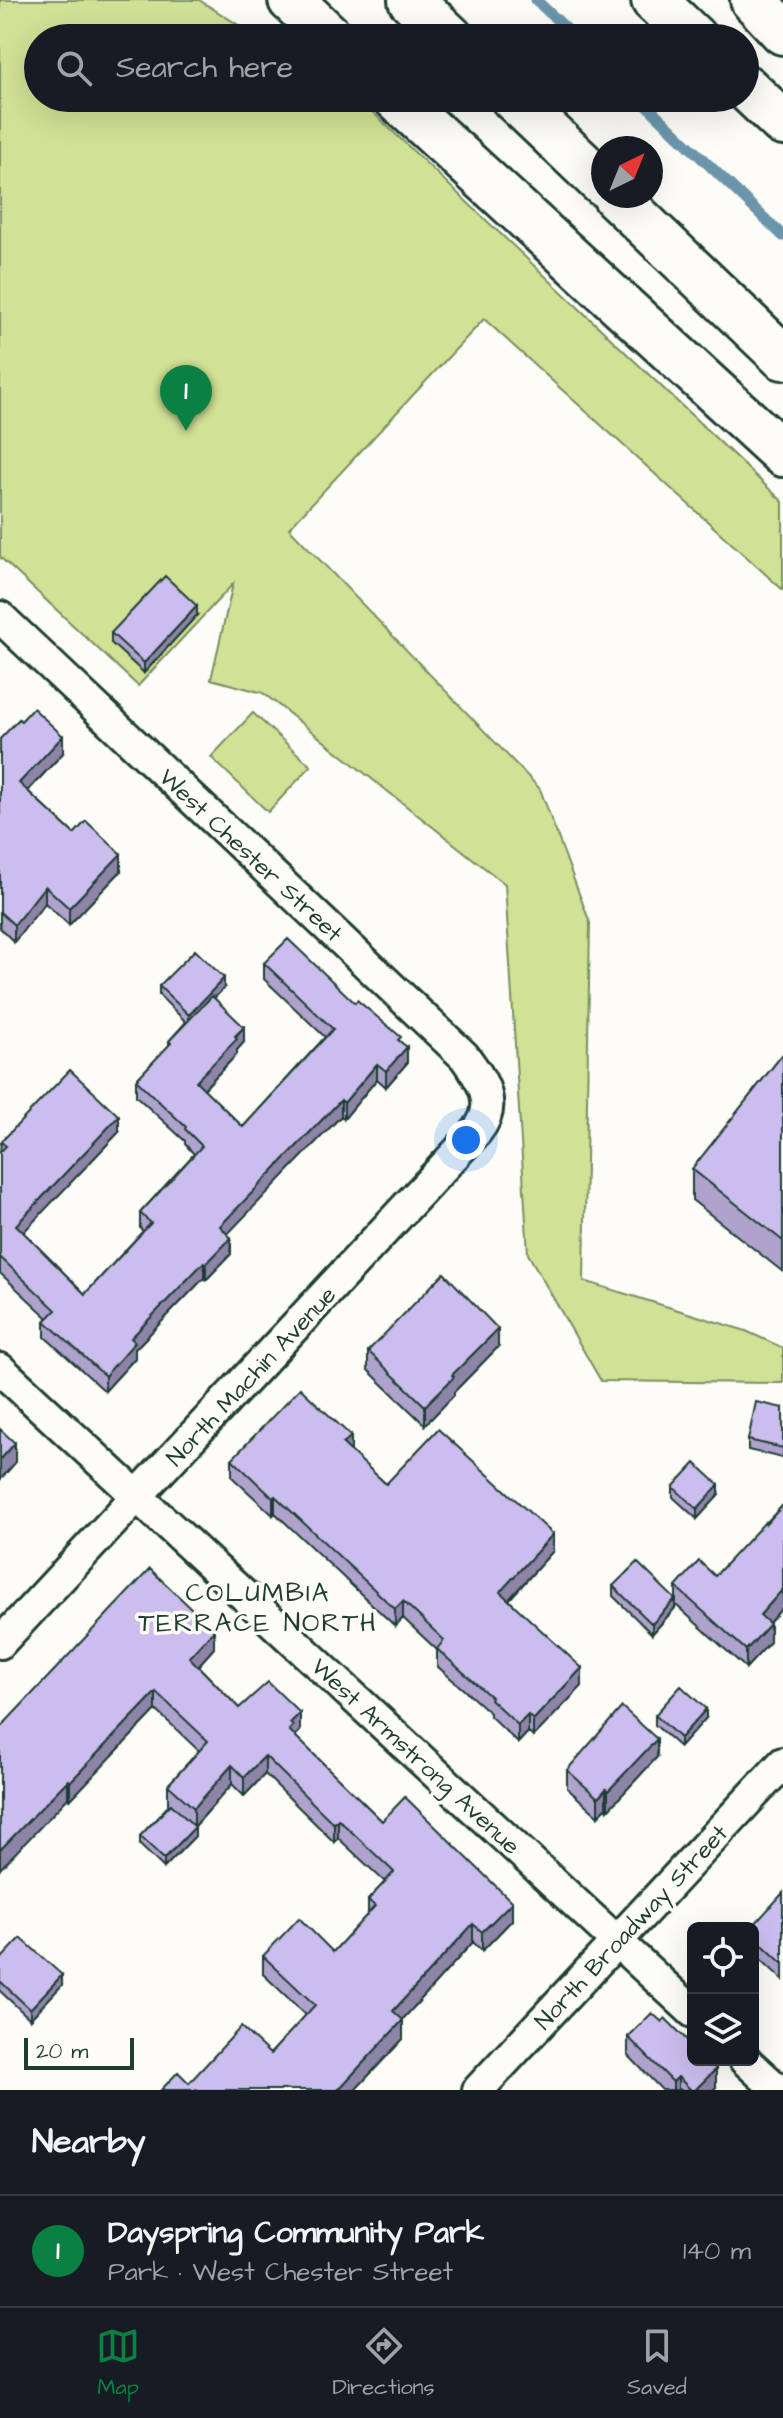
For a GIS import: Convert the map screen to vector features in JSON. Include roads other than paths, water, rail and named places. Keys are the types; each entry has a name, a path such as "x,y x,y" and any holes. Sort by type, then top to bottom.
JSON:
{"highway":[{"path":"291,0 316,24"},
{"path":"654,0 679,24"},
{"path":"753,0 783,32"},
{"path":"759,100 783,123"},
{"path":"411,112 783,454"},
{"path":"528,112 591,173"},
{"path":"628,208 783,357"}],"street":[{"name":"West Chester Street","path":"0,617 464,1056 477,1072 489,1102"},
{"name":"North Machin Avenue","path":"0,1643 477,1131 488,1112 489,1102"},
{"name":"West Armstrong Avenue","path":"0,1369 687,2006"},
{"name":"North Broadway Street","path":"478,2090 783,1763"},
{"path":"752,2066 778,2090"}],"waterway":[{"path":"536,0 561,24"},
{"path":"654,112 783,236"}],"place":[{"name":"Dayspring Community Park","path":"186,431"}],"district":[{"name":"COLUMBIA TERRACE NORTH","path":"258,1607"}]}
